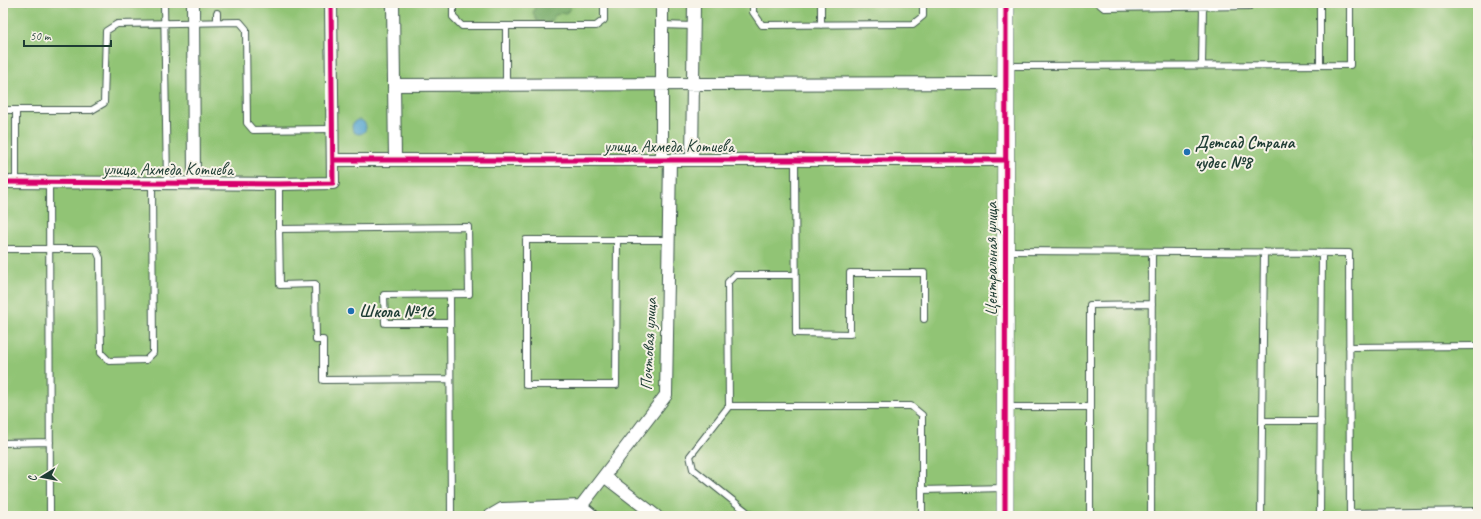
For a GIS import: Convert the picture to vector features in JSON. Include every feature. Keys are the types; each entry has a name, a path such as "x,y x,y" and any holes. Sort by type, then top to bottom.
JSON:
{"street":[{"path":"193,3 194,183"},
{"path":"331,3 333,160"},
{"path":"394,3 395,160"},
{"name":"Почтовая улица","path":"581,506 666,395 669,240 662,84 662,3"},
{"path":"692,160 694,3"},
{"name":"Центральная улица","path":"1005,516 1006,3"},
{"path":"394,85 1006,83"},
{"name":"улица Ахмеда Котиева","path":"3,182 333,183 333,160 1006,160"},
{"path":"604,476 656,516"},
{"path":"490,516 502,509 581,506 593,516"}],"lane":[{"path":"164,3 166,183"},
{"path":"453,3 453,17 462,26 596,26 604,20 604,3"},
{"path":"753,3 753,12 762,24 821,25 913,24 923,16 923,3"},
{"path":"821,3 821,25"},
{"path":"1098,3 1104,8 1161,5 1203,7 1214,5 1250,6 1253,3"},
{"path":"1320,3 1320,65"},
{"path":"1006,66 1350,65 1350,3"},
{"path":"1202,65 1203,7"},
{"path":"217,13 217,22"},
{"path":"3,110 92,110 104,103 106,31 117,24 240,22 246,29 247,123 253,130 332,129"},
{"path":"662,25 693,26"},
{"path":"506,26 506,85"},
{"path":"16,110 16,182"},
{"path":"795,160 796,334 850,334 850,273 924,273 924,319"},
{"path":"49,182 50,516"},
{"path":"3,249 96,249 100,258 101,353 109,361 146,360 154,353 152,183"},
{"path":"279,184 280,285 315,284 316,340 323,340 324,380 450,379"},
{"path":"279,229 468,227 469,294 384,295 385,323 450,323"},
{"path":"617,240 616,385 526,385 526,240 617,240 669,240"},
{"path":"1005,251 1349,253 1350,514 1478,511"},
{"path":"1151,516 1152,252"},
{"path":"1261,516 1264,252"},
{"path":"1320,516 1322,253"},
{"path":"752,516 692,469 690,456 729,406 728,282 734,275 795,274"},
{"path":"450,295 451,516"},
{"path":"1090,516 1090,304 1152,304"},
{"path":"1349,347 1478,346"},
{"path":"729,406 911,406 922,415 922,516"},
{"path":"1005,408 1090,407"},
{"path":"1262,421 1321,421"},
{"path":"3,443 50,442"},
{"path":"922,490 1005,488"}],"green space":[{"path":"3,3 1478,3 1478,516 3,516"},
{"path":"540,3 569,3 570,8 566,14 561,13 555,15 552,21 542,23 537,21 533,13 536,5"}],"water":[{"path":"359,120 364,122 366,127 364,132 359,134 354,132 352,127 354,122"}],"cycle path":[{"path":"3,182 333,183 331,3"},
{"path":"1005,516 1006,3"},
{"path":"333,160 1006,160"}],"place":[{"name":"Детсад Страна чудес №8","path":"1187,152"},
{"name":"Школа №16","path":"351,311"}]}
